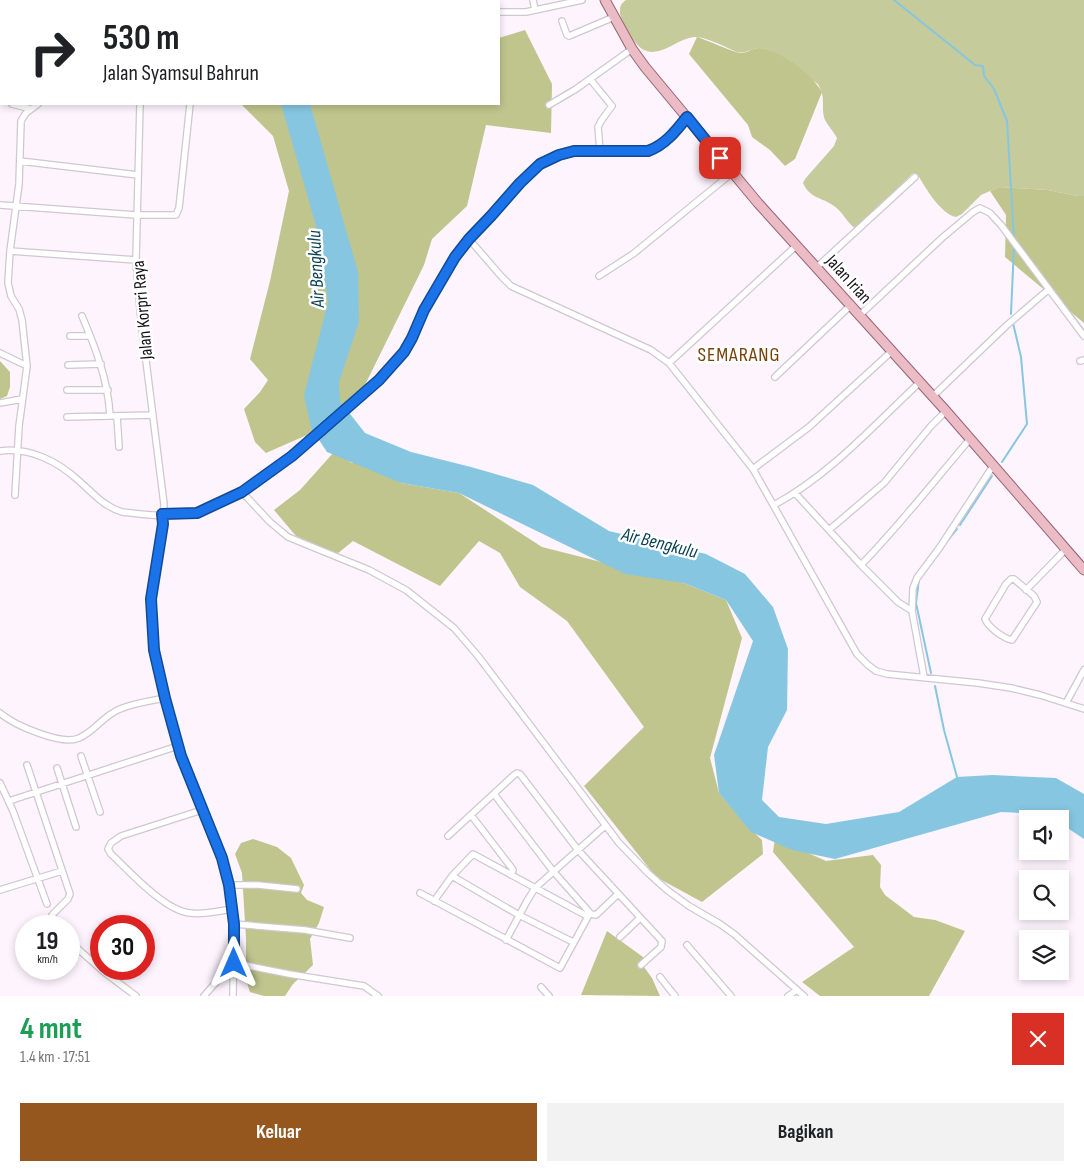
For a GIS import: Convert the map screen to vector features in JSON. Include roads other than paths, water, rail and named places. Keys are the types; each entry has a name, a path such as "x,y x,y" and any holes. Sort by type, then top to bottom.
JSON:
{"main road":[{"name":"Jalan Irian","path":"605,0 632,49 645,67 732,173 946,411 1084,570"}],"street":[{"path":"533,0 535,10"},
{"path":"500,12 520,13 582,0"},
{"path":"562,21 569,36 614,17"},
{"path":"549,106 632,49"},
{"path":"590,79 612,106 598,127 600,151"},
{"path":"16,105 32,109"},
{"path":"15,495 17,450 27,366 20,312 11,296 9,288 10,251 17,207 21,121 37,105"},
{"name":"Jalan Korpri Raya","path":"140,105 136,260 141,321 163,495 163,524 151,599 151,623 154,650 178,746 222,858 229,885 234,924 232,996"},
{"path":"0,205 136,215 175,215 178,213 190,105"},
{"path":"0,451 17,450 32,453 60,466 99,500 114,510 131,513 197,513 242,492 312,439 379,380 404,352 443,277 469,239 529,173 540,164 559,155 574,151 642,152 654,149 666,141 687,117"},
{"path":"20,161 138,175"},
{"path":"599,276 633,254 732,173"},
{"path":"817,268 915,177"},
{"path":"860,315 942,238 977,209 983,209 990,214 1013,240 1084,336"},
{"path":"469,239 511,286 651,350 668,364 753,469 862,660 876,671 887,674 1011,688 1084,709"},
{"path":"668,364 797,245"},
{"path":"10,251 136,260"},
{"path":"932,396 1006,326 1049,289"},
{"path":"774,377 851,305"},
{"path":"82,316 101,364 108,390 110,416"},
{"path":"70,336 90,336"},
{"path":"753,469 809,427 892,351"},
{"path":"0,353 27,366"},
{"path":"68,365 101,364"},
{"path":"774,505 795,493 839,460 920,382"},
{"path":"66,390 108,390"},
{"path":"0,403 22,399"},
{"path":"829,530 884,484 931,426 946,411"},
{"path":"67,417 153,415"},
{"path":"118,416 119,447"},
{"path":"861,566 901,523 922,495 970,439"},
{"path":"924,677 912,611 913,588 917,578 946,540 993,466"},
{"path":"242,492 270,522 288,537 385,578 406,590 454,628 498,681 605,826 648,873 688,906 734,934 804,996"},
{"path":"795,493 861,566 898,602 912,611"},
{"path":"1026,590 1066,549"},
{"path":"1011,579 1014,579 1026,590 1036,598 1037,603 1014,639 1009,640 987,623 985,617 1011,579"},
{"path":"1066,703 1084,670"},
{"path":"0,713 33,731 57,738 74,740 84,736 119,710 165,698"},
{"path":"9,801 178,746"},
{"path":"81,756 100,812"},
{"path":"27,765 70,897 52,915"},
{"path":"57,768 76,827"},
{"path":"448,836 514,775 519,774 578,850 660,940 662,944 660,949 641,965"},
{"path":"0,783 3,794 9,801 46,904"},
{"path":"494,794 588,914"},
{"path":"202,810 121,836 111,843 108,848 111,854 151,891 178,911 190,914 232,909"},
{"path":"471,815 512,868 511,875"},
{"path":"506,940 535,888 605,826"},
{"path":"434,901 452,876 472,854 588,914 596,915 618,894"},
{"path":"0,890 62,871"},
{"path":"452,876 519,915 573,942"},
{"path":"229,885 297,889"},
{"path":"420,892 560,968 588,914"},
{"path":"620,936 640,918"},
{"path":"234,924 305,930 350,938"},
{"path":"687,945 730,996"},
{"path":"80,951 136,996"},
{"path":"234,963 364,986 378,996"},
{"path":"204,996 218,980 234,971"},
{"path":"660,977 675,996"},
{"path":"541,987 549,996"},
{"path":"788,996 797,990"}],"water":[{"path":"281,105 310,105 358,272 359,322 339,382 340,401 365,433 411,452 533,485 609,531 706,554 745,574 773,607 788,649 787,710 768,747 762,800 779,817 826,824 899,812 957,777 992,775 1056,778 1084,794 1084,839 1069,829 1069,810 1001,812 835,859 792,850 751,832 719,793 714,755 753,641 726,600 684,583 625,574 459,493 401,483 327,452 311,428 304,395 328,302 318,233"}],"waterway":[{"path":"894,0 975,65 983,66 984,76 994,89 1007,121 1014,239"},
{"path":"1011,314 1014,246"},
{"path":"1057,295 1084,331"},
{"path":"1002,462 1027,424 1021,357 1013,323"},
{"path":"960,525 992,476"},
{"path":"945,544 957,529"},
{"path":"919,579 916,603 931,673"},
{"path":"935,686 944,730 957,777"}],"district":[{"name":"SEMARANG","path":"739,354"}],"water label":[{"name":"Air Bengkulu","path":"315,269"},
{"name":"Air Bengkulu","path":"660,542"}]}
